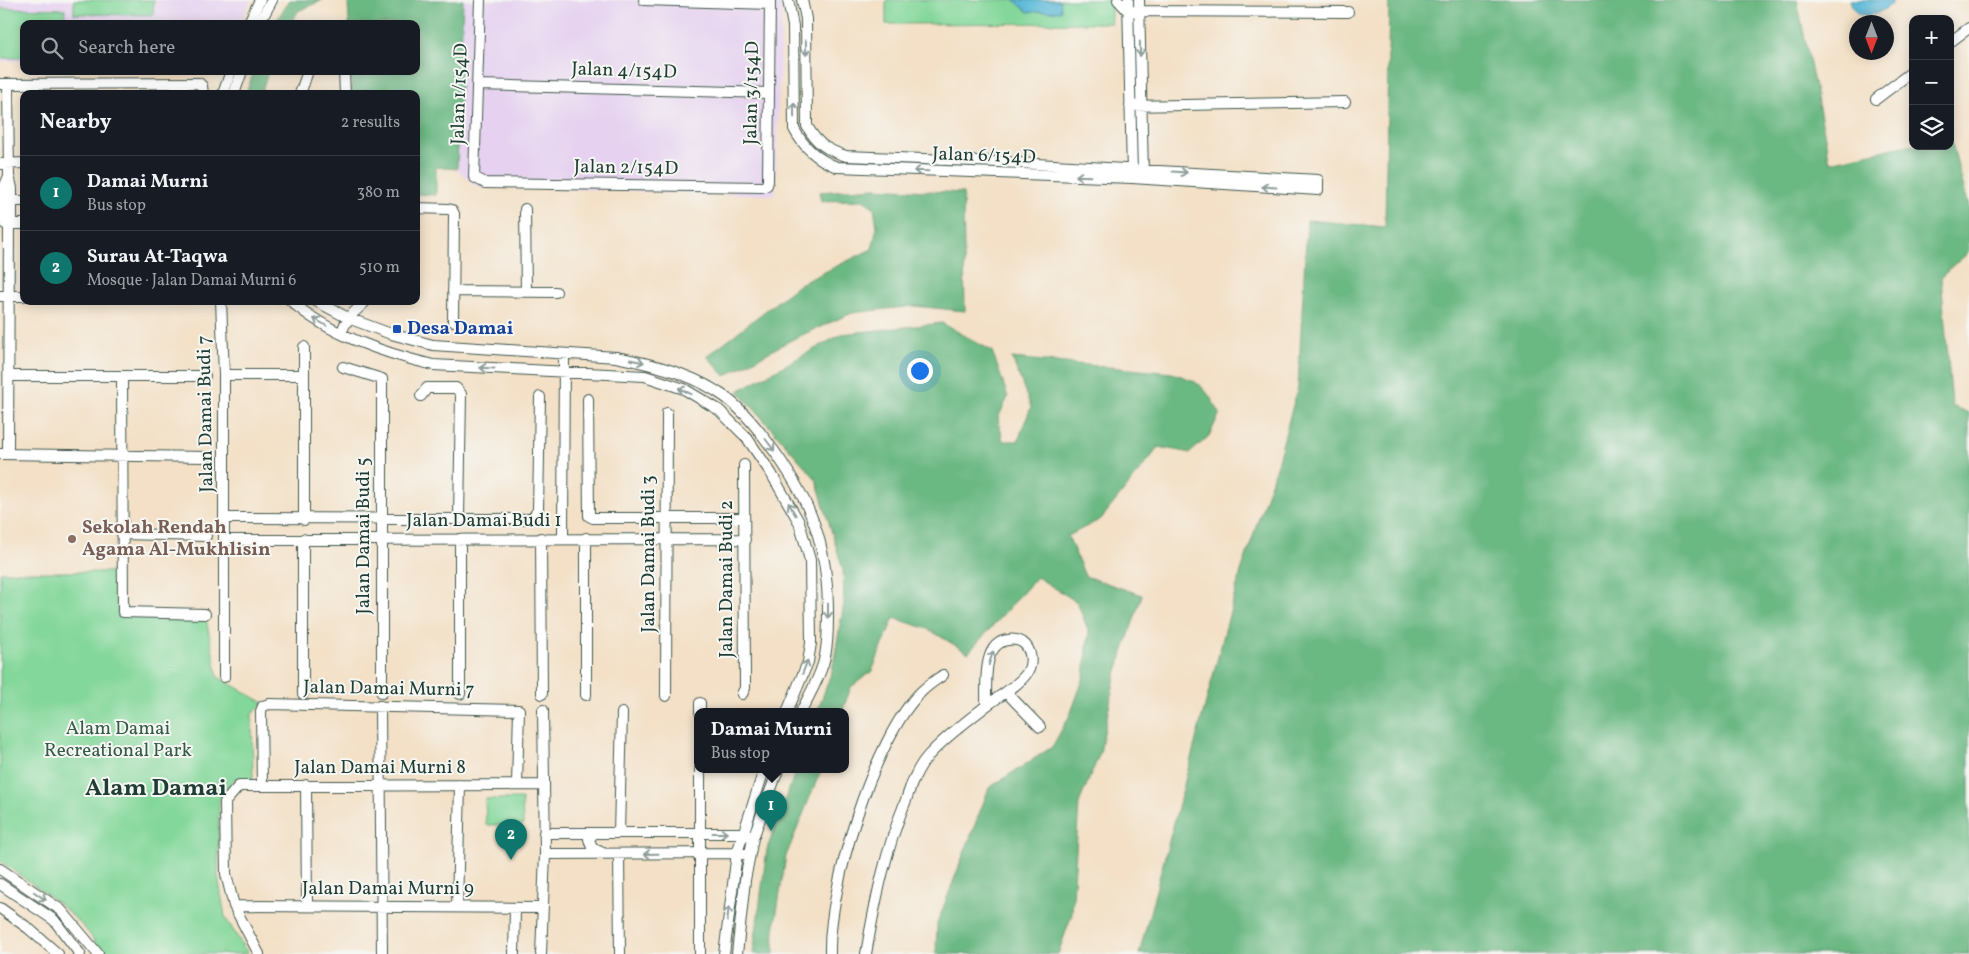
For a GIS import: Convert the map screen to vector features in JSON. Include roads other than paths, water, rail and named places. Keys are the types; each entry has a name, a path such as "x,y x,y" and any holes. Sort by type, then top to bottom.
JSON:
{"street":[{"path":"250,20 260,0"},
{"path":"261,20 272,0"},
{"name":"Jalan 1/154D","path":"480,0 474,177 485,183"},
{"path":"644,0 770,2"},
{"name":"Jalan 6/154D","path":"788,0 793,26 794,129 802,144 825,162 837,167 851,168 1137,174"},
{"name":"Jalan 6/154D","path":"802,0 806,19 807,126 816,140 829,151 846,156 1318,185"},
{"path":"1118,0 1128,5 1348,12"},
{"name":"Jalan 3/154D","path":"767,185 770,2"},
{"path":"1128,5 1130,106 1137,174"},
{"path":"1137,174 1141,106 1139,5"},
{"path":"1954,39 1969,28"},
{"path":"1876,99 1909,74"},
{"path":"224,90 230,75"},
{"path":"235,90 241,75"},
{"path":"301,90 307,75"},
{"path":"344,75 345,90"},
{"path":"203,90 198,83 4,84 4,164 9,176 5,188 4,220 4,296 9,376 4,454 206,457"},
{"name":"Jalan 4/154D","path":"477,84 769,93"},
{"path":"1130,106 1345,102"},
{"path":"4,164 20,164"},
{"name":"Jalan 2/154D","path":"485,183 767,185"},
{"path":"5,188 20,188"},
{"path":"5,201 20,200"},
{"path":"420,208 448,209 452,210 454,214 453,321"},
{"path":"525,209 526,292"},
{"path":"4,224 20,224"},
{"path":"453,291 556,292"},
{"path":"4,296 20,296"},
{"name":"Jalan Damai Budi 7","path":"221,305 224,375 224,677"},
{"path":"296,305 316,320 341,333 408,359 433,365 645,376 684,389 719,410 747,438 799,522 810,560 812,636 808,662 789,708"},
{"path":"332,305 353,310 398,336 433,345 616,357 678,372 716,390 732,403 752,421 786,466 810,509 820,535 828,588 828,627 823,664 803,708"},
{"path":"341,333 353,310"},
{"path":"304,347 304,520"},
{"path":"563,538 564,354"},
{"name":"Jalan Damai Budi 5","path":"343,367 382,379 382,693"},
{"path":"536,371 553,378 563,394"},
{"path":"563,394 573,377 590,373"},
{"path":"224,375 304,375"},
{"path":"9,376 205,376"},
{"path":"122,376 123,612 205,614"},
{"path":"421,396 427,388 456,388 461,394 459,518"},
{"path":"224,518 304,520 532,518 536,516 538,510 540,397"},
{"path":"588,399 589,516 593,518 744,518"},
{"name":"Jalan Damai Budi 3","path":"666,696 667,413"},
{"name":"Jalan Damai Budi 2","path":"742,694 744,688 744,465"},
{"path":"122,534 206,536"},
{"path":"541,538 542,694"},
{"path":"586,538 586,694"},
{"path":"460,539 460,694"},
{"name":"Jalan Damai Budi 1","path":"224,540 744,539"},
{"path":"303,540 303,694"},
{"path":"812,590 828,588"},
{"path":"866,954 874,902 895,826 914,778 926,758 937,747 1027,673 1031,664 1028,647 1021,641 1004,640 996,646 990,655 986,706"},
{"path":"830,954 836,904 850,838 870,780 899,721 921,692 943,675"},
{"path":"1006,692 1040,727"},
{"name":"Jalan Damai Murni 7","path":"262,786 263,706 269,704 519,710 518,785"},
{"path":"380,706 382,954"},
{"path":"541,954 545,854 543,710"},
{"path":"619,833 622,713"},
{"path":"700,773 700,954"},
{"path":"724,954 736,853 763,773"},
{"path":"737,954 749,855 753,838 777,773"},
{"path":"306,785 307,906"},
{"path":"456,907 460,785"},
{"name":"Jalan Damai Murni 8","path":"234,906 226,874 225,802 239,786 544,785"},
{"path":"544,833 742,833 753,838"},
{"path":"594,833 589,839 592,848 604,854"},
{"path":"545,854 736,853 749,855"},
{"path":"619,854 620,954"},
{"path":"0,868 61,910 98,954"},
{"path":"0,884 54,920 80,954"},
{"path":"234,906 259,954"},
{"name":"Jalan Damai Murni 9","path":"234,906 542,908"},
{"path":"0,908 28,928 58,954"},
{"path":"514,954 515,908"}],"water":[{"path":"1014,0 1060,0 1061,11 1028,12"},
{"path":"1850,0 1893,0 1887,8 1870,15 1859,14"}],"place":[{"name":"Desa Damai","path":"397,329"},
{"name":"Sekolah Rendah Agama Al-Mukhlisin","path":"72,539"},
{"name":"Damai Murni","path":"771,831"},
{"name":"Surau At-Taqwa","path":"511,860"}],"district":[{"name":"Alam Damai","path":"156,789"}],"park label":[{"name":"Alam Damai Recreational Park","path":"118,740"}]}
